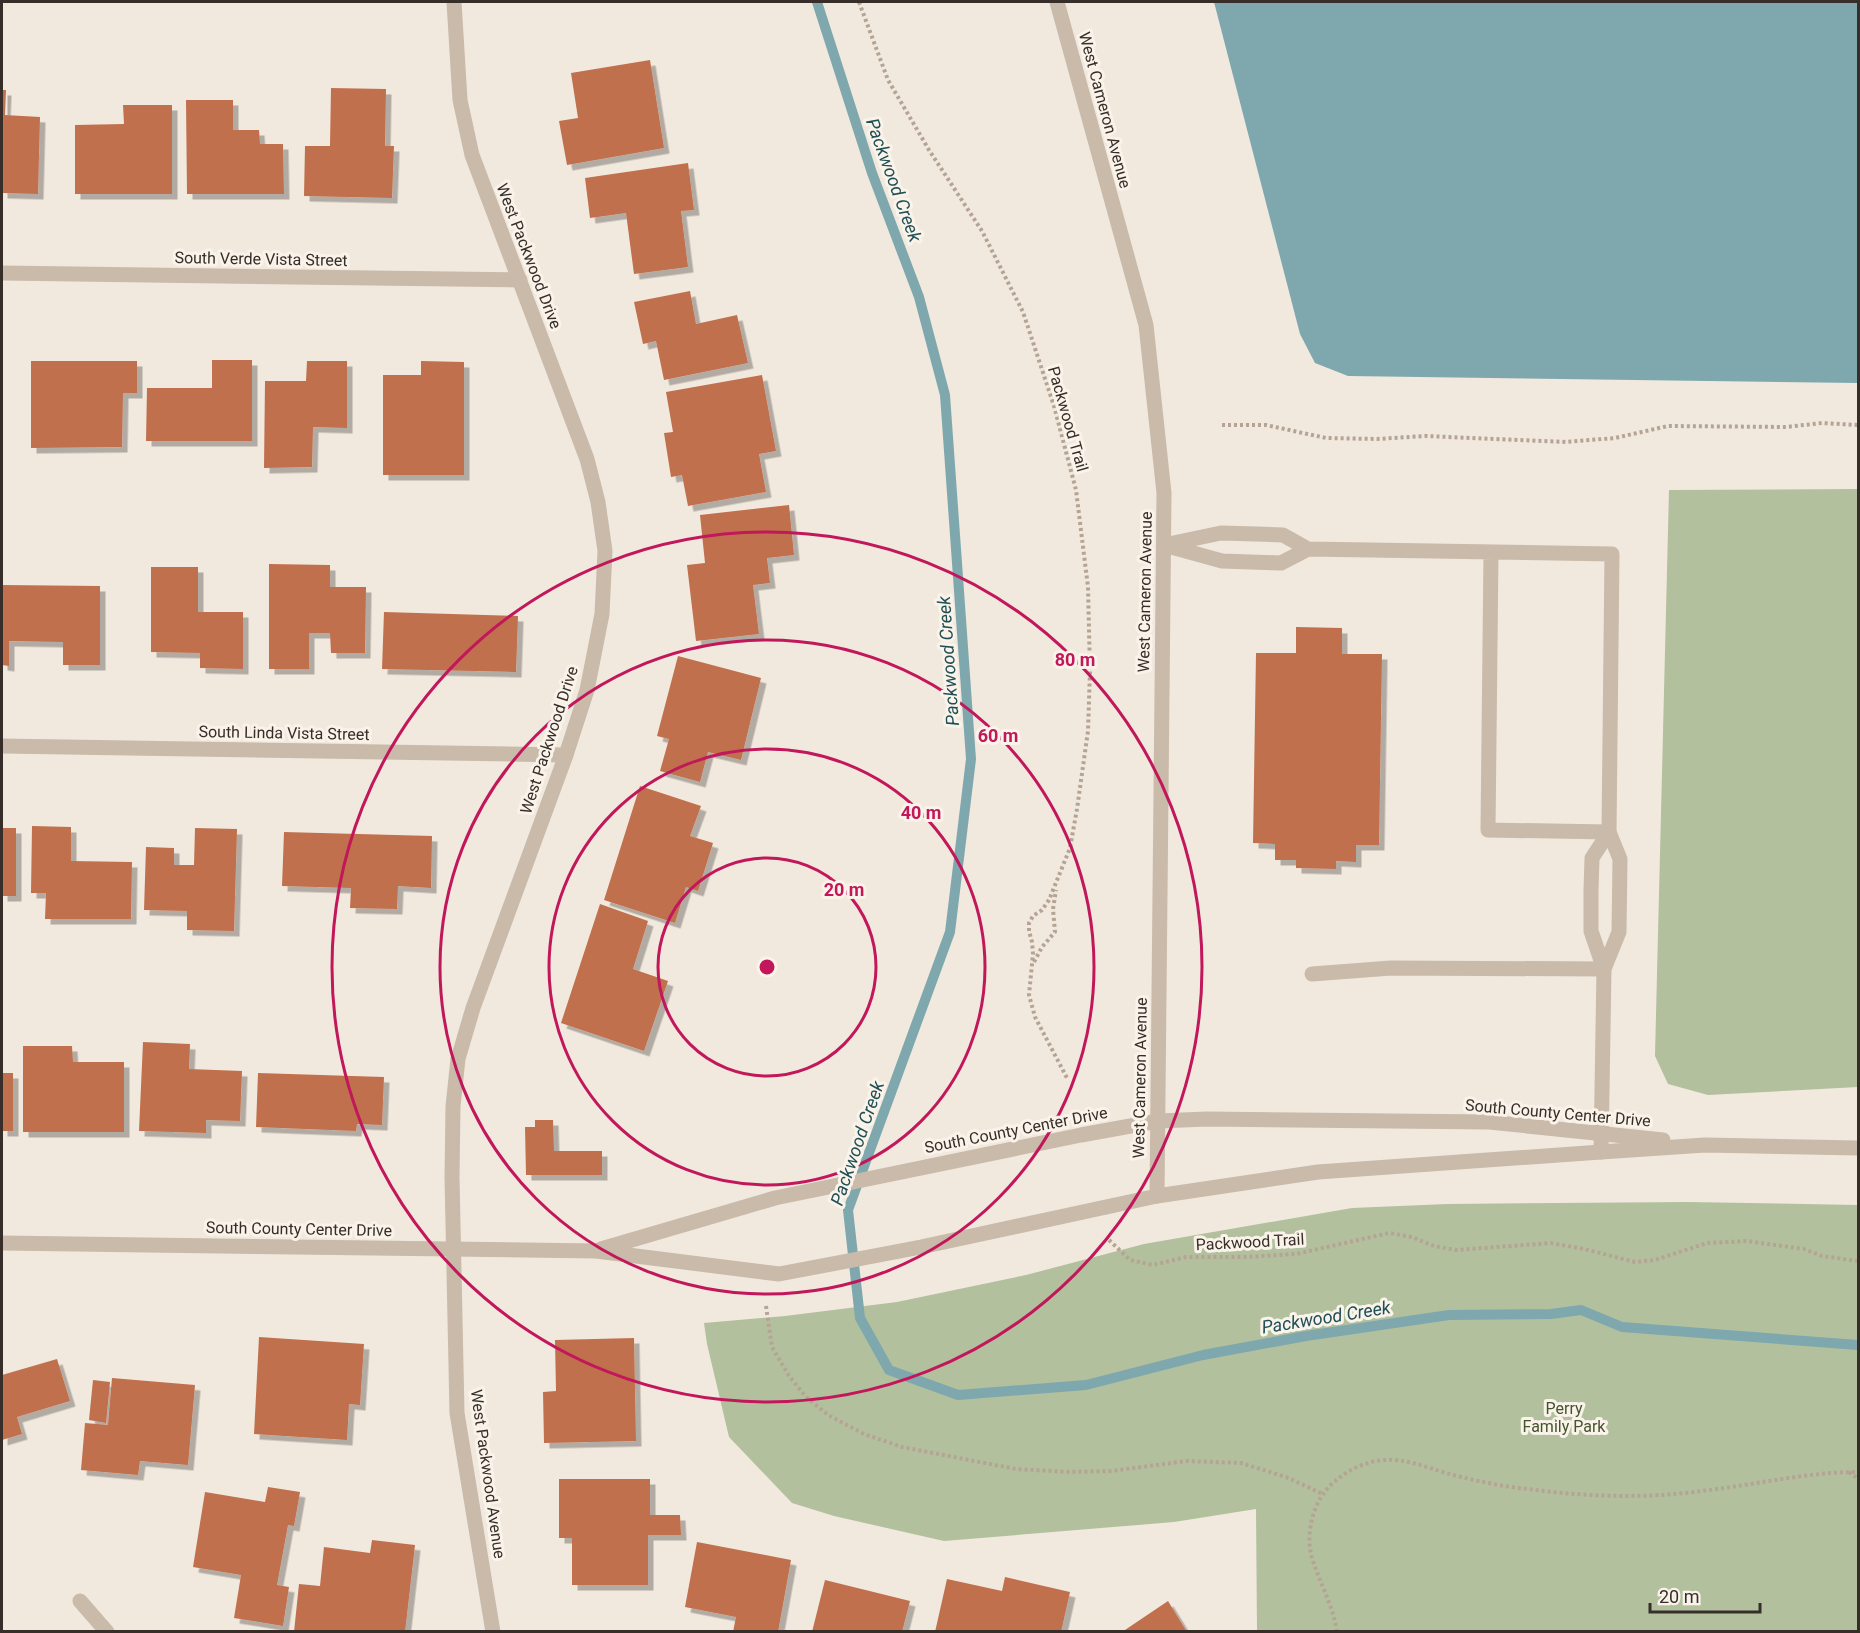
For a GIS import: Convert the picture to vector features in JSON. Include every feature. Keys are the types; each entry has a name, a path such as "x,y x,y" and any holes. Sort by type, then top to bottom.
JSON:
{"street":[{"name":"West Packwood Drive","path":"454,2 460,100 472,155 587,459 598,502 605,551 602,614 587,690 566,755 473,1008 458,1059 453,1107 454,1248"},
{"name":"West Cameron Avenue","path":"1057,2 1146,325 1164,493 1157,1196"},
{"name":"South Verde Vista Street","path":"2,273 519,280"},
{"path":"1164,545 1221,533 1283,535 1308,549"},
{"path":"1164,545 1222,561 1281,562 1308,549 1612,554 1609,832 1620,859 1619,932 1604,969"},
{"path":"1491,553 1488,830 1609,832"},
{"name":"South Linda Vista Street","path":"2,746 566,755"},
{"path":"1601,1152 1604,969 1590,931 1592,858 1609,832"},
{"path":"1312,974 1391,968 1604,969"},
{"name":"South County Center Drive","path":"596,1251 775,1198 1158,1121 1207,1119 1489,1122 1705,1145 1858,1148"},
{"name":"South County Center Drive","path":"2,1244 596,1251 779,1274 921,1247 1157,1196 1318,1172 1705,1145"},
{"name":"West Packwood Avenue","path":"454,1248 458,1413 493,1632"},
{"path":"80,1601 107,1632"}],"path":[{"name":"Packwood Trail","path":"859,2 888,80 982,231 1023,312 1054,406 1076,490 1088,587 1090,671 1088,731 1070,848 1053,901 1055,932 1036,958 1029,995 1035,1017 1067,1078"},
{"path":"1222,425 1266,425 1326,438 1377,439 1425,436 1566,442 1615,438 1668,426 1786,427 1822,423 1858,425"},
{"name":"Packwood Trail","path":"1032,973 1032,942 1029,923 1049,900 1057,884"},
{"name":"Packwood Trail","path":"1109,1240 1130,1260 1154,1265 1186,1257 1296,1254 1389,1233 1456,1250 1551,1243 1635,1262 1655,1260 1707,1243 1747,1240 1858,1261"},
{"path":"766,1306 772,1347 789,1376 806,1397 828,1415 864,1434 902,1447 1016,1469 1070,1472 1111,1471 1187,1461 1241,1463 1286,1477 1323,1494"},
{"path":"1336,1632 1335,1615 1311,1557 1311,1526 1315,1510 1323,1494 1342,1475 1367,1462 1398,1459 1461,1477 1525,1489 1577,1495 1629,1496 1708,1491 1779,1479 1858,1472"},
{"path":"1849,1472 1858,1479"}],"green space":[{"path":"1858,489 1858,1087 1708,1095 1668,1084 1655,1056 1669,490"},
{"name":"Perry Family Park","path":"1688,1202 1858,1205 1858,1631 1257,1631 1256,1509 1174,1522 944,1541 834,1516 792,1503 729,1437 704,1323 785,1316 897,1302 1026,1275 1144,1244 1352,1208 1447,1204"}],"water":[{"path":"1214,2 1858,2 1858,383 1348,376 1315,363 1300,334"}],"building":[{"path":"650,60 664,148 567,165 559,121 578,118 571,73"},
{"path":"331,88 386,89 385,146 394,146 392,198 304,196 305,146 330,146"},
{"path":"2,90 6,90 5,115 40,117 38,194 2,193"},
{"path":"186,100 233,100 233,130 259,130 260,144 283,144 284,194 187,194"},
{"path":"123,105 172,105 172,194 75,194 75,125 124,124"},
{"path":"688,163 694,210 681,211 688,267 634,274 626,213 590,218 585,178"},
{"path":"690,291 696,324 737,315 748,363 664,380 656,341 643,344 634,302"},
{"path":"212,360 252,360 252,441 146,441 147,388 212,388"},
{"path":"31,361 137,361 137,393 123,393 122,447 31,448"},
{"path":"307,361 347,361 347,428 313,427 312,467 264,468 265,381 306,381"},
{"path":"421,361 464,362 464,475 383,475 383,375 421,375"},
{"path":"762,375 776,451 759,454 766,492 688,506 682,475 671,477 664,433 673,432 666,392"},
{"path":"789,505 794,555 767,558 770,583 753,585 759,634 696,641 687,565 705,563 700,515"},
{"path":"269,564 330,565 330,587 366,587 365,653 331,653 330,633 309,633 309,669 269,669"},
{"path":"151,567 198,567 198,612 243,612 243,669 200,668 200,653 151,652"},
{"path":"2,585 100,586 100,665 63,665 63,642 9,641 9,666 2,665"},
{"path":"384,612 518,616 516,672 382,669"},
{"path":"1296,627 1342,628 1342,654 1382,654 1379,845 1356,845 1356,862 1336,861 1336,869 1296,868 1296,860 1275,860 1275,844 1253,843 1256,653 1296,653"},
{"path":"678,656 761,678 741,760 708,752 700,782 660,771 669,739 657,736"},
{"path":"640,786 701,806 690,836 713,843 698,891 686,887 675,923 604,900"},
{"path":"32,826 71,827 71,861 132,862 131,919 45,919 46,893 31,893"},
{"path":"2,828 16,828 16,896 2,896"},
{"path":"195,828 237,829 234,931 187,930 187,911 144,910 146,847 174,848 174,865 194,865"},
{"path":"284,832 432,836 431,888 398,886 397,909 350,908 351,888 282,886"},
{"path":"600,904 648,921 633,969 668,981 644,1051 561,1023"},
{"path":"143,1042 190,1044 189,1069 242,1071 240,1121 206,1120 206,1133 139,1131"},
{"path":"23,1046 72,1046 73,1062 124,1062 124,1132 23,1132"},
{"path":"2,1073 13,1073 13,1131 2,1131"},
{"path":"258,1073 384,1077 382,1125 357,1124 356,1131 256,1127"},
{"path":"535,1120 553,1120 554,1151 602,1151 602,1175 526,1175 525,1127 535,1127"},
{"path":"259,1337 364,1344 360,1405 349,1404 347,1440 254,1434"},
{"path":"634,1338 636,1441 544,1443 543,1392 556,1391 555,1340"},
{"path":"57,1359 70,1401 17,1417 22,1434 2,1440 2,1375"},
{"path":"112,1378 195,1385 188,1465 140,1461 138,1475 81,1470 85,1423 108,1425"},
{"path":"93,1380 110,1382 106,1423 89,1420"},
{"path":"559,1479 650,1479 650,1515 680,1515 681,1535 648,1535 648,1585 572,1585 572,1538 559,1538"},
{"path":"268,1487 300,1492 294,1526 288,1525 277,1585 289,1587 283,1626 234,1618 241,1575 193,1567 205,1492 265,1502"},
{"path":"372,1540 415,1545 405,1632 294,1632 299,1584 320,1586 324,1547 370,1553"},
{"path":"697,1542 791,1560 778,1632 733,1632 736,1617 685,1607"},
{"path":"1005,1577 1070,1592 1061,1632 935,1632 947,1579 1002,1591"},
{"path":"825,1580 910,1601 902,1632 812,1632"},
{"path":"1168,1601 1187,1632 1122,1632"}],"waterway":[{"name":"Packwood Creek","path":"817,2 872,173 919,297 945,395 971,759 950,932 848,1210 860,1318 889,1370 958,1395 1086,1385 1203,1355 1306,1336 1449,1315 1551,1314 1581,1310 1622,1327 1858,1345"}]}
